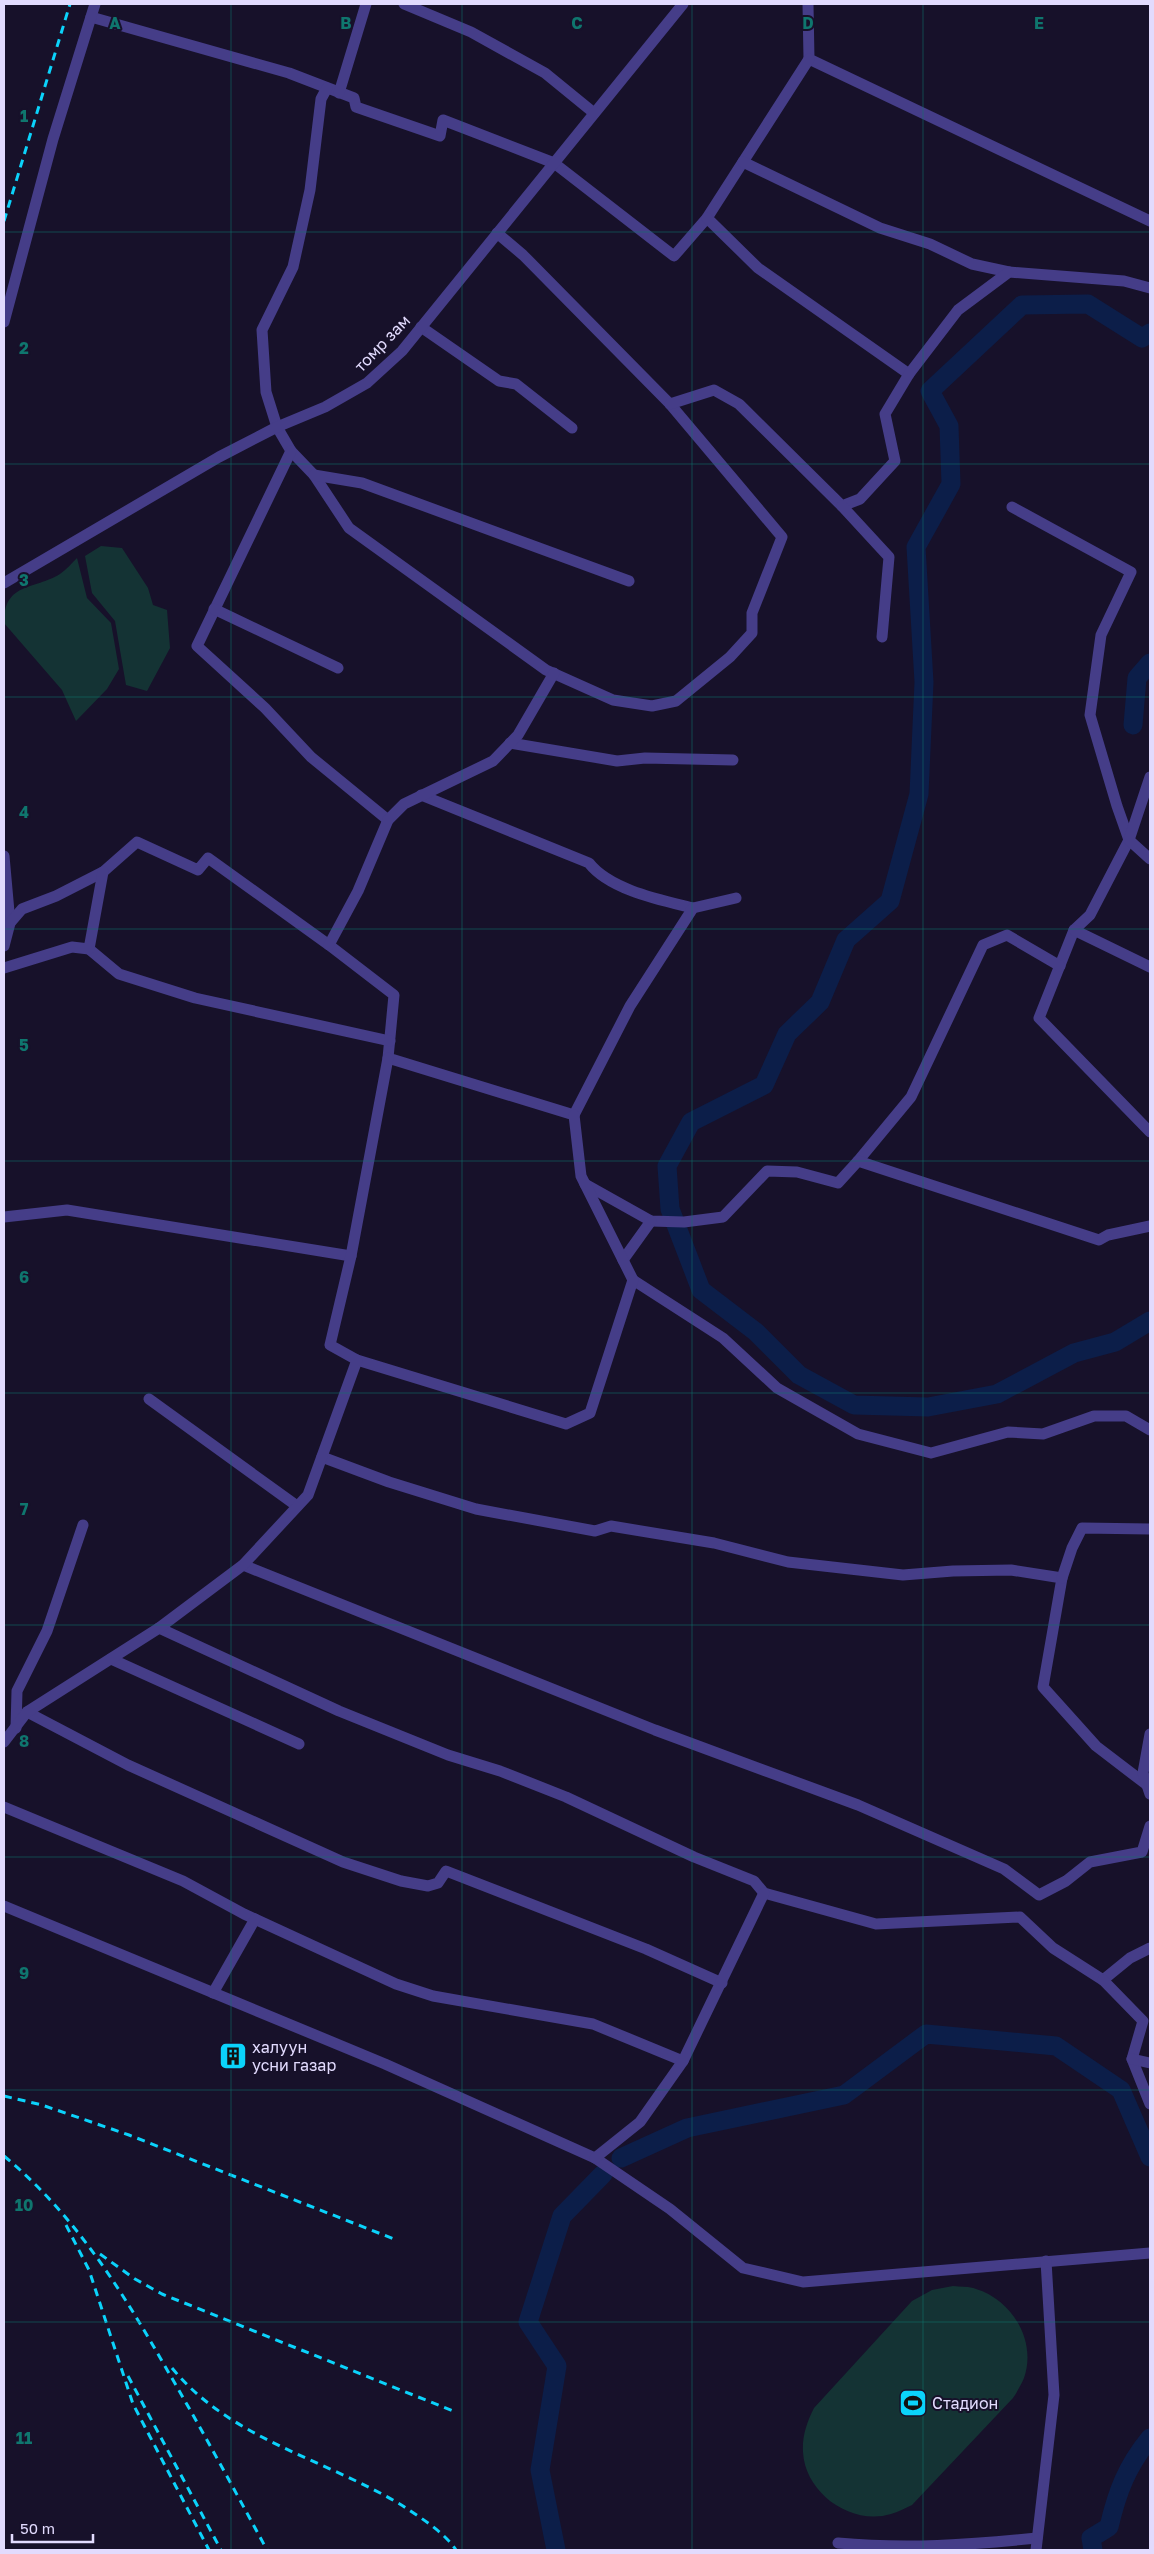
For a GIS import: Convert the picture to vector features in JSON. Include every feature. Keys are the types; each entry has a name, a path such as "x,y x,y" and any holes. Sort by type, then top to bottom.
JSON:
{"street":[{"path":"4,322 53,139 95,4"},
{"path":"340,93 366,4"},
{"path":"404,4 471,32 544,73 594,113"},
{"name":"томр зам","path":"4,582 219,457 277,427 325,407 367,384 402,351 683,4"},
{"path":"91,17 106,23 289,73 354,98 356,107 440,136 443,120 554,162 674,256 707,218 809,59 808,4"},
{"path":"809,59 1150,220"},
{"path":"327,88 321,99 310,190 293,267 262,330 266,392 277,427 291,451 314,475 349,528 554,673 614,700 652,706 676,701 730,657 752,633 752,613 782,537 670,404 522,255 497,233"},
{"path":"743,162 880,228 930,244 972,264 1009,272 1124,281 1150,288"},
{"path":"707,218 758,268 909,374"},
{"path":"842,506 860,499 895,461 886,414 909,374 958,310 1009,272"},
{"path":"421,327 499,381 516,384 572,428"},
{"path":"670,404 714,390 739,404 842,506 889,557 882,637"},
{"path":"291,451 197,646 265,708 312,757 388,820"},
{"path":"314,475 362,483 628,581"},
{"path":"1012,507 1132,572 1101,635 1090,715 1129,840 1150,859"},
{"path":"214,609 338,668"},
{"path":"329,945 358,890 388,820 404,804 493,761 518,735 554,673"},
{"path":"510,743 617,762 645,758 733,760"},
{"path":"1150,777 1129,840 1090,915 1074,930 1039,1018 1150,1132"},
{"path":"421,795 589,863 595,870 639,895 693,908 736,898"},
{"path":"10,923 22,909 56,896 103,872 137,842 198,870 208,858 329,945 394,995 388,1058 351,1256 330,1345 358,1360 566,1424 590,1413 633,1280"},
{"path":"4,856 10,923 4,946"},
{"path":"89,949 103,872"},
{"path":"693,908 630,1006 574,1115 581,1176 633,1280 722,1338 778,1388 858,1434 931,1453 1008,1432 1043,1434 1094,1416 1126,1416 1150,1430"},
{"path":"1074,930 1150,967"},
{"path":"585,1184 651,1221 684,1222 724,1217 767,1171 796,1172 838,1183 858,1162 911,1097 983,945 1007,934 1060,966"},
{"path":"4,968 72,947 89,949 119,974 195,998 390,1041"},
{"path":"388,1058 574,1115"},
{"path":"858,1162 1099,1240 1108,1235 1150,1226"},
{"path":"4,1217 67,1210 351,1256"},
{"path":"623,1260 651,1221"},
{"path":"4,1742 27,1712 159,1628 242,1565 308,1495 358,1360"},
{"path":"149,1399 297,1506"},
{"path":"322,1457 389,1482 476,1509 595,1531 611,1526 714,1543 788,1562 902,1575 953,1571 1011,1570 1062,1578"},
{"path":"16,1728 17,1692 46,1631 83,1525"},
{"path":"1149,1790 1096,1746 1043,1687 1062,1578 1072,1548 1082,1528 1150,1529"},
{"path":"242,1565 655,1730 858,1805 1004,1869 1039,1895 1066,1881 1090,1862 1142,1852 1150,1826"},
{"path":"159,1628 339,1711 448,1755 500,1771 566,1797 694,1857 754,1881 764,1893 876,1924 1020,1917 1053,1948 1103,1980 1143,2021 1132,2059 1150,2104"},
{"path":"110,1659 299,1744"},
{"path":"27,1712 128,1765 343,1862 401,1881 428,1886 438,1882 446,1871 646,1949 722,1983"},
{"path":"1149,1790 1143,1773 1150,1734"},
{"path":"4,1807 183,1881 255,1919 396,1984 433,1996 593,2024 683,2061"},
{"path":"595,2158 640,2122 683,2061 764,1893"},
{"path":"4,1906 385,2064 595,2158 670,2208 743,2268 803,2282 1150,2253"},
{"path":"213,1993 255,1919"},
{"path":"1103,1980 1130,1958 1150,1948"},
{"path":"1132,2059 1150,2063"},
{"path":"1036,2550 1054,2395 1046,2261"},
{"path":"838,2543 906,2547 966,2546 1037,2538"}],"green space":[{"path":"101,546 122,548 148,588 153,605 167,610 170,648 147,691 126,685 115,621 92,593 85,556"},
{"path":"77,558 87,598 111,623 119,669 107,689 76,721 62,690 4,623 5,610 9,600 15,594 22,589 60,574"},
{"name":"Стадион","path":"953,2286 973,2288 989,2294 1001,2302 1010,2312 1024,2336 1027,2350 1027,2364 1023,2381 1013,2398 912,2505 891,2514 876,2516 861,2515 846,2510 833,2503 821,2493 812,2481 806,2467 803,2440 811,2413 912,2301 932,2290"}],"waterway":[{"path":"1150,333 1142,338 1088,304 1022,305 930,391 949,426 951,484 916,547 924,682 919,794 890,901 846,940 820,1002 787,1034 764,1085 691,1122 667,1166 670,1209 701,1290 756,1332 799,1375 854,1405 928,1407 997,1394 1074,1353 1115,1342 1150,1321"},
{"path":"1133,725 1137,678 1150,663"},
{"path":"621,2158 687,2128 844,2095 926,2034 1056,2046 1121,2090 1150,2157"},
{"path":"556,2550 540,2470 557,2366 528,2322 562,2216 603,2174"},
{"path":"1093,2550 1091,2538 1109,2527 1116,2502 1129,2469 1150,2438"}],"railway":[{"path":"4,221 70,4"},
{"path":"4,2096 42,2105 129,2135 394,2239"},
{"path":"4,2156 53,2202 113,2281 179,2391 267,2550"},
{"path":"66,2225 89,2270 133,2404 209,2550"},
{"path":"100,2254 135,2279 162,2294 453,2411"},
{"path":"172,2368 196,2393 222,2413 251,2431 403,2506 439,2531 456,2550"},
{"path":"128,2376 221,2550"}],"place":[{"name":"халуун усни газар","path":"233,2056"},
{"name":"Стадион","path":"913,2403"}]}
